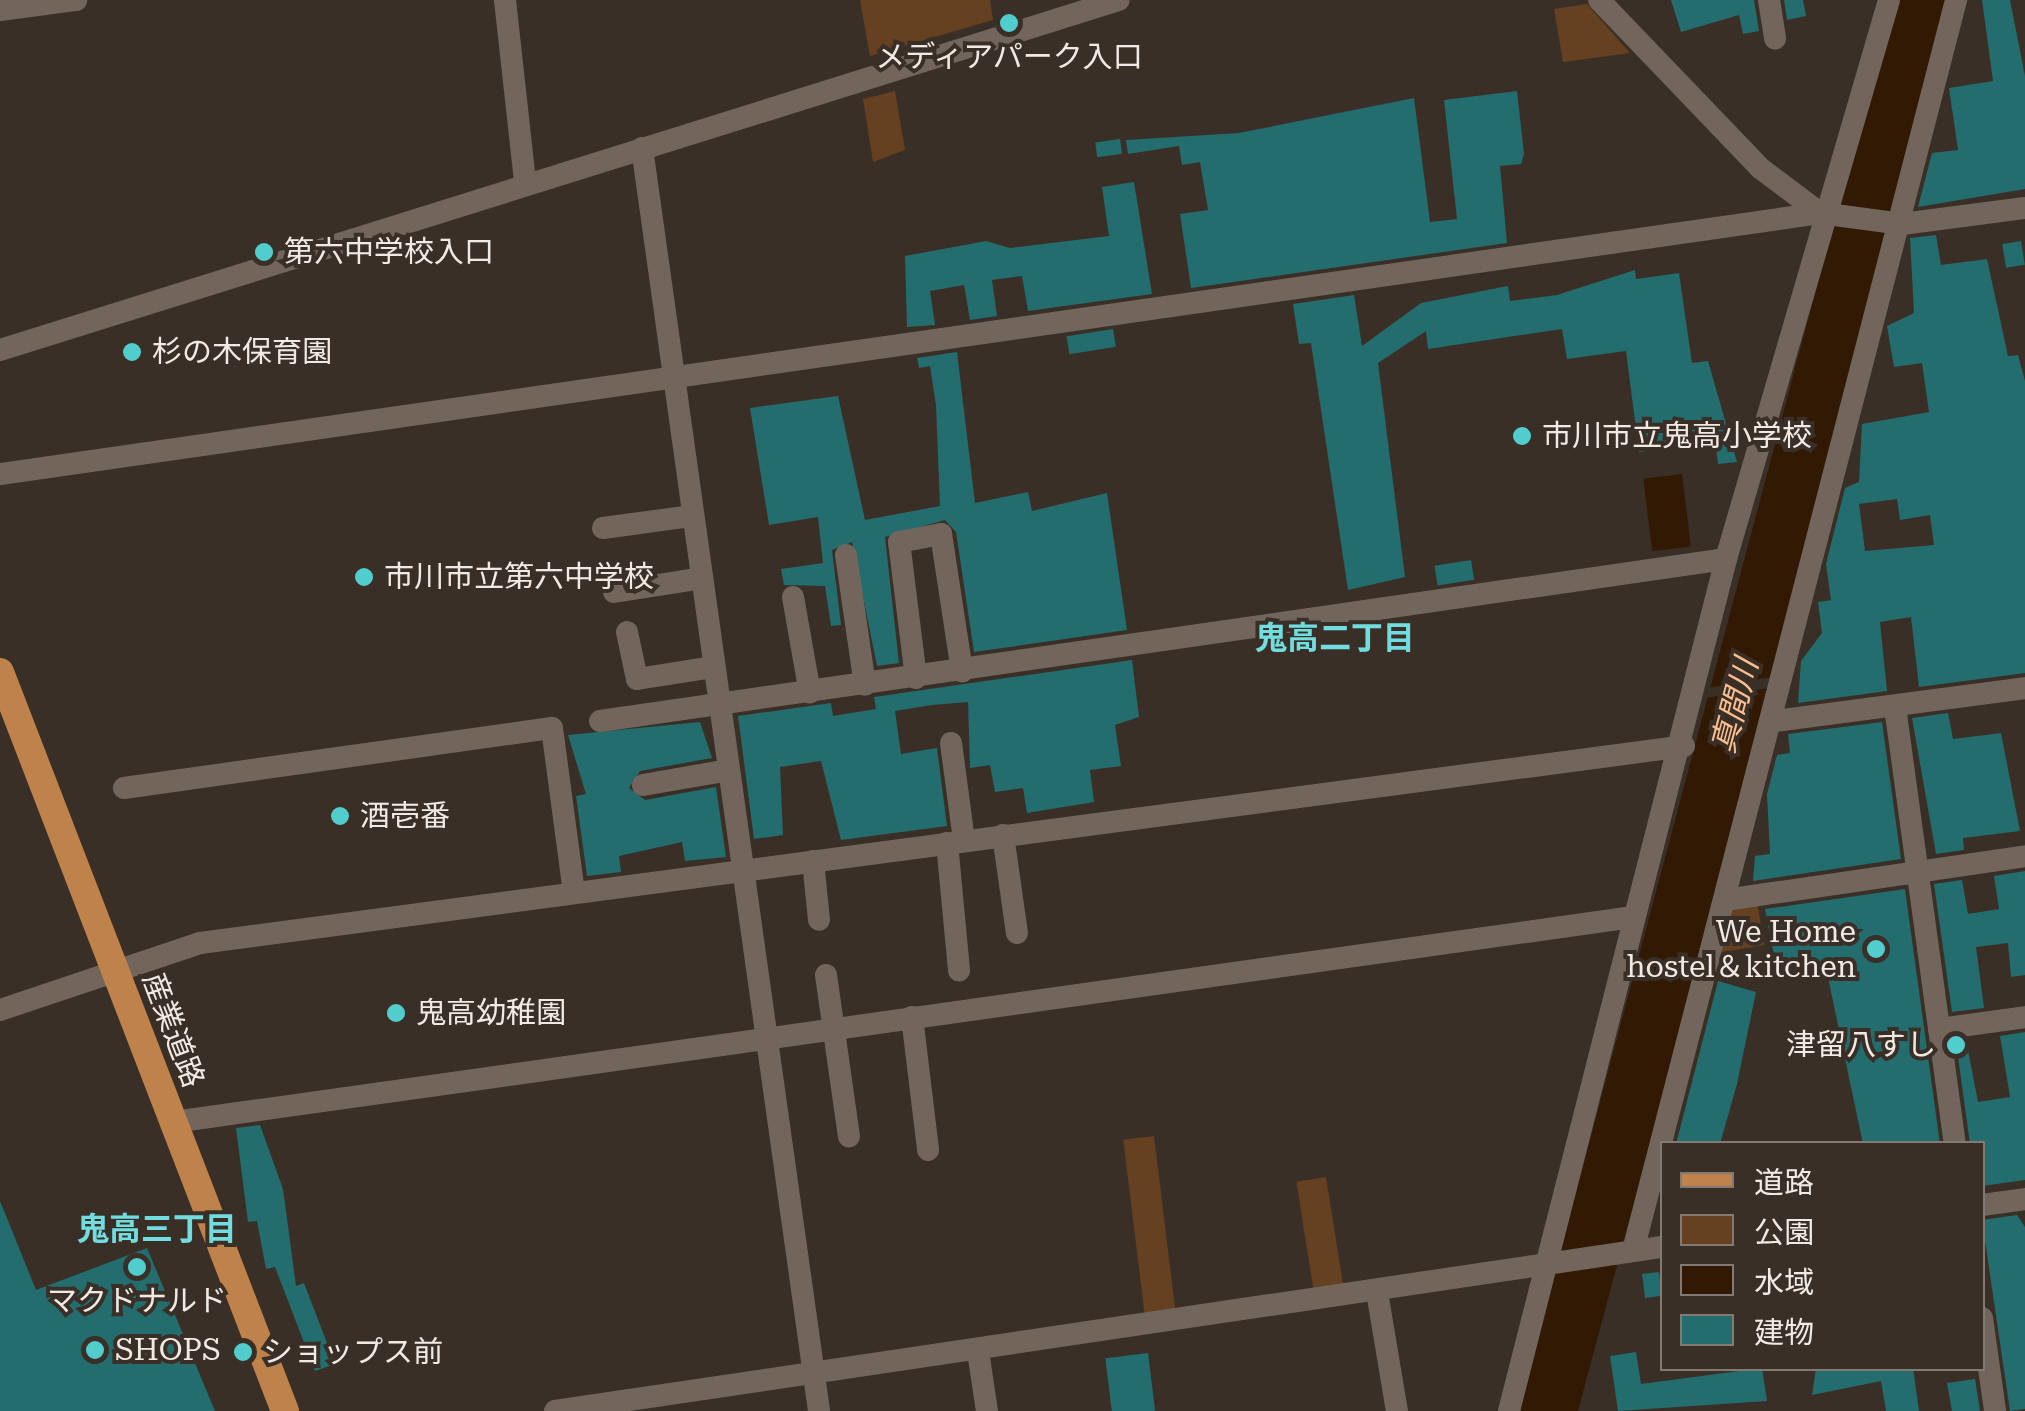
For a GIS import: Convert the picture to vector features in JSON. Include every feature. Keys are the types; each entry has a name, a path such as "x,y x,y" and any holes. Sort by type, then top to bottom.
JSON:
{"main road":[{"name":"産業道路","path":"0,672 286,1411"}],"street":[{"path":"0,10 76,0"},
{"path":"505,0 525,181"},
{"path":"0,350 525,181 1119,0"},
{"path":"1598,0 1760,168 1827,214"},
{"path":"1769,0 1775,39"},
{"path":"1508,1411 1551,1266 1632,917 1684,746 1726,559 1889,0"},
{"path":"1630,1251 1775,721 1956,0"},
{"path":"642,148 819,1411"},
{"path":"0,474 1827,214 1897,223 2025,208"},
{"path":"603,528 692,516"},
{"path":"916,678 899,542 940,534 962,671"},
{"path":"846,555 864,685"},
{"path":"600,722 1726,559"},
{"path":"614,592 702,578"},
{"path":"793,597 810,693"},
{"path":"628,632 638,679 714,668"},
{"path":"1775,721 2025,688"},
{"path":"1895,706 1955,1141"},
{"path":"124,788 552,728 574,894"},
{"path":"951,743 959,970"},
{"path":"0,1010 200,943 1684,746"},
{"path":"643,785 728,770"},
{"path":"1003,835 1017,933"},
{"path":"1725,900 2025,856"},
{"path":"812,862 819,920"},
{"path":"174,1122 1632,917"},
{"path":"826,974 849,1136"},
{"path":"1939,1029 2025,1016"},
{"path":"912,1017 928,1150"},
{"path":"1985,1204 2025,1199"},
{"path":"555,1411 1660,1247"},
{"path":"1378,1292 1397,1411"},
{"path":"1985,1339 1995,1411"},
{"path":"978,1351 987,1411"}],"green space":[{"path":"860,0 990,0 993,20 870,56"},
{"path":"1587,4 1630,53 1563,62 1554,9"},
{"path":"895,91 905,150 873,162 863,99"},
{"path":"1757,900 1764,945 1717,953 1728,904"},
{"path":"1154,1136 1176,1312 1145,1315 1123,1140"},
{"path":"1326,1177 1344,1288 1314,1292 1296,1182"}],"water":[{"name":"真間川","path":"1893,0 1949,0 1741,802 1578,1411 1518,1411"},
{"path":"1682,474 1691,546 1652,551 1643,479"}],"pier":[{"path":"1778,676 1775,687 1705,698 1708,688"}],"building":[{"path":"1671,0 1754,0 1759,31 1743,34 1739,15 1681,32"},
{"path":"1784,0 1803,0 1806,16 1787,20"},
{"path":"1982,0 2010,0 2025,76 2025,189 1918,207 1932,153 1958,150 1949,88 1993,81"},
{"path":"1517,91 1524,154 1521,164 1500,166 1507,243 1191,288 1180,214 1208,210 1200,162 1182,165 1179,146 1128,154 1126,140 1239,133 1414,98 1430,222 1457,219 1444,100"},
{"path":"1120,139 1122,154 1097,157 1095,142"},
{"path":"1134,182 1152,294 1028,311 1022,276 992,280 997,316 970,320 964,285 930,291 935,325 907,327 905,256 986,241 1010,248 1109,236 1102,187"},
{"path":"1936,235 1941,265 1987,259 2008,356 2018,355 2025,381 2025,673 1919,687 1911,617 1880,622 1887,691 1798,703 1801,661 1822,633 1818,602 1831,600 1826,564 1845,488 1859,482 1862,424 1929,412 1922,363 1894,367 1887,326 1914,313 1910,238","holes":["1897,499 1900,520 1930,515 1934,545 1865,551 1859,504"]},
{"path":"2021,241 2025,265 2006,268 2002,244"},
{"path":"1635,270 1636,279 1679,273 1692,363 1708,361 1737,462 1718,464 1715,442 1639,452 1626,351 1567,359 1562,329 1428,349 1426,331 1378,363 1405,577 1348,590 1311,343 1299,344 1293,304 1354,295 1362,346 1421,303 1508,286 1510,301 1557,295"},
{"path":"1113,329 1116,347 1069,354 1067,336"},
{"path":"957,352 975,503 1028,492 1032,511 1107,493 1127,630 974,652 956,532 945,520 885,537 899,663 877,666 852,542 832,550 841,625 831,626 825,586 784,585 781,569 823,563 818,517 769,525 750,408 838,396 865,520 940,506 936,405 930,366 919,368 917,358"},
{"path":"1471,560 1474,580 1438,586 1434,566"},
{"path":"1132,660 1139,717 1115,725 1121,766 1090,770 1094,802 1027,813 1023,788 995,792 990,765 970,768 968,702 932,705 895,711 901,754 937,748 947,826 841,840 821,761 780,767 783,835 754,839 738,716 831,703 833,716 876,709 874,697"},
{"path":"1948,713 1953,739 2001,733 2020,831 1963,838 1964,850 1936,854 1912,718"},
{"path":"700,722 712,758 640,771 629,788 645,800 716,787 726,857 685,861 682,842 619,856 621,872 587,876 576,796 586,794 568,735"},
{"path":"1882,722 1901,859 1753,881 1755,856 1770,854 1767,794 1777,755 1790,753 1788,734"},
{"path":"2025,871 2025,975 2011,977 2008,943 1976,947 1984,1008 1952,1012 1934,884 1962,880 1968,914 1999,909 1994,876"},
{"path":"1905,889 1940,1141 1862,1141 1826,968 1776,966 1765,909"},
{"path":"1718,981 1756,992 1721,1141 1677,1141"},
{"path":"2025,1032 2025,1180 1985,1186 1985,1141 1970,1141 1956,1042 1966,1040 1978,1102 2010,1097 2000,1036"},
{"path":"260,1125 283,1189 296,1286 304,1283 335,1364 315,1371 275,1267 266,1269 257,1221 248,1222 236,1128"},
{"name":"SHOPS","path":"0,1201 36,1290 147,1248 215,1411 0,1411"},
{"path":"2017,1215 2025,1227 2025,1409 2010,1411 1985,1220"},
{"path":"1659,1272 1660,1296 1645,1298 1642,1274"},
{"path":"1636,1352 1641,1384 1762,1371 1767,1401 1618,1411 1610,1356"},
{"path":"1148,1353 1155,1411 1112,1411 1105,1358"},
{"path":"1816,1371 1913,1371 1919,1411 1886,1411 1881,1381 1812,1395"},
{"path":"1975,1379 1980,1411 1952,1411 1947,1383"}],"place":[{"name":"メディアパーク入口","path":"1009,23"},
{"name":"第六中学校入口","path":"264,252"},
{"name":"杉の木保育園","path":"132,352"},
{"name":"市川市立鬼高小学校","path":"1522,436"},
{"name":"市川市立第六中学校","path":"364,577"},
{"name":"酒壱番","path":"340,816"},
{"name":"We Home hostel＆kitchen","path":"1876,949"},
{"name":"鬼高幼稚園","path":"396,1013"},
{"name":"津留八すし","path":"1956,1045"},
{"name":"マクドナルド","path":"137,1267"},
{"name":"SHOPS","path":"95,1350"},
{"name":"ショップス前","path":"243,1352"}],"district":[{"name":"鬼高二丁目","path":"1335,638"},
{"name":"鬼高三丁目","path":"157,1229"}]}
